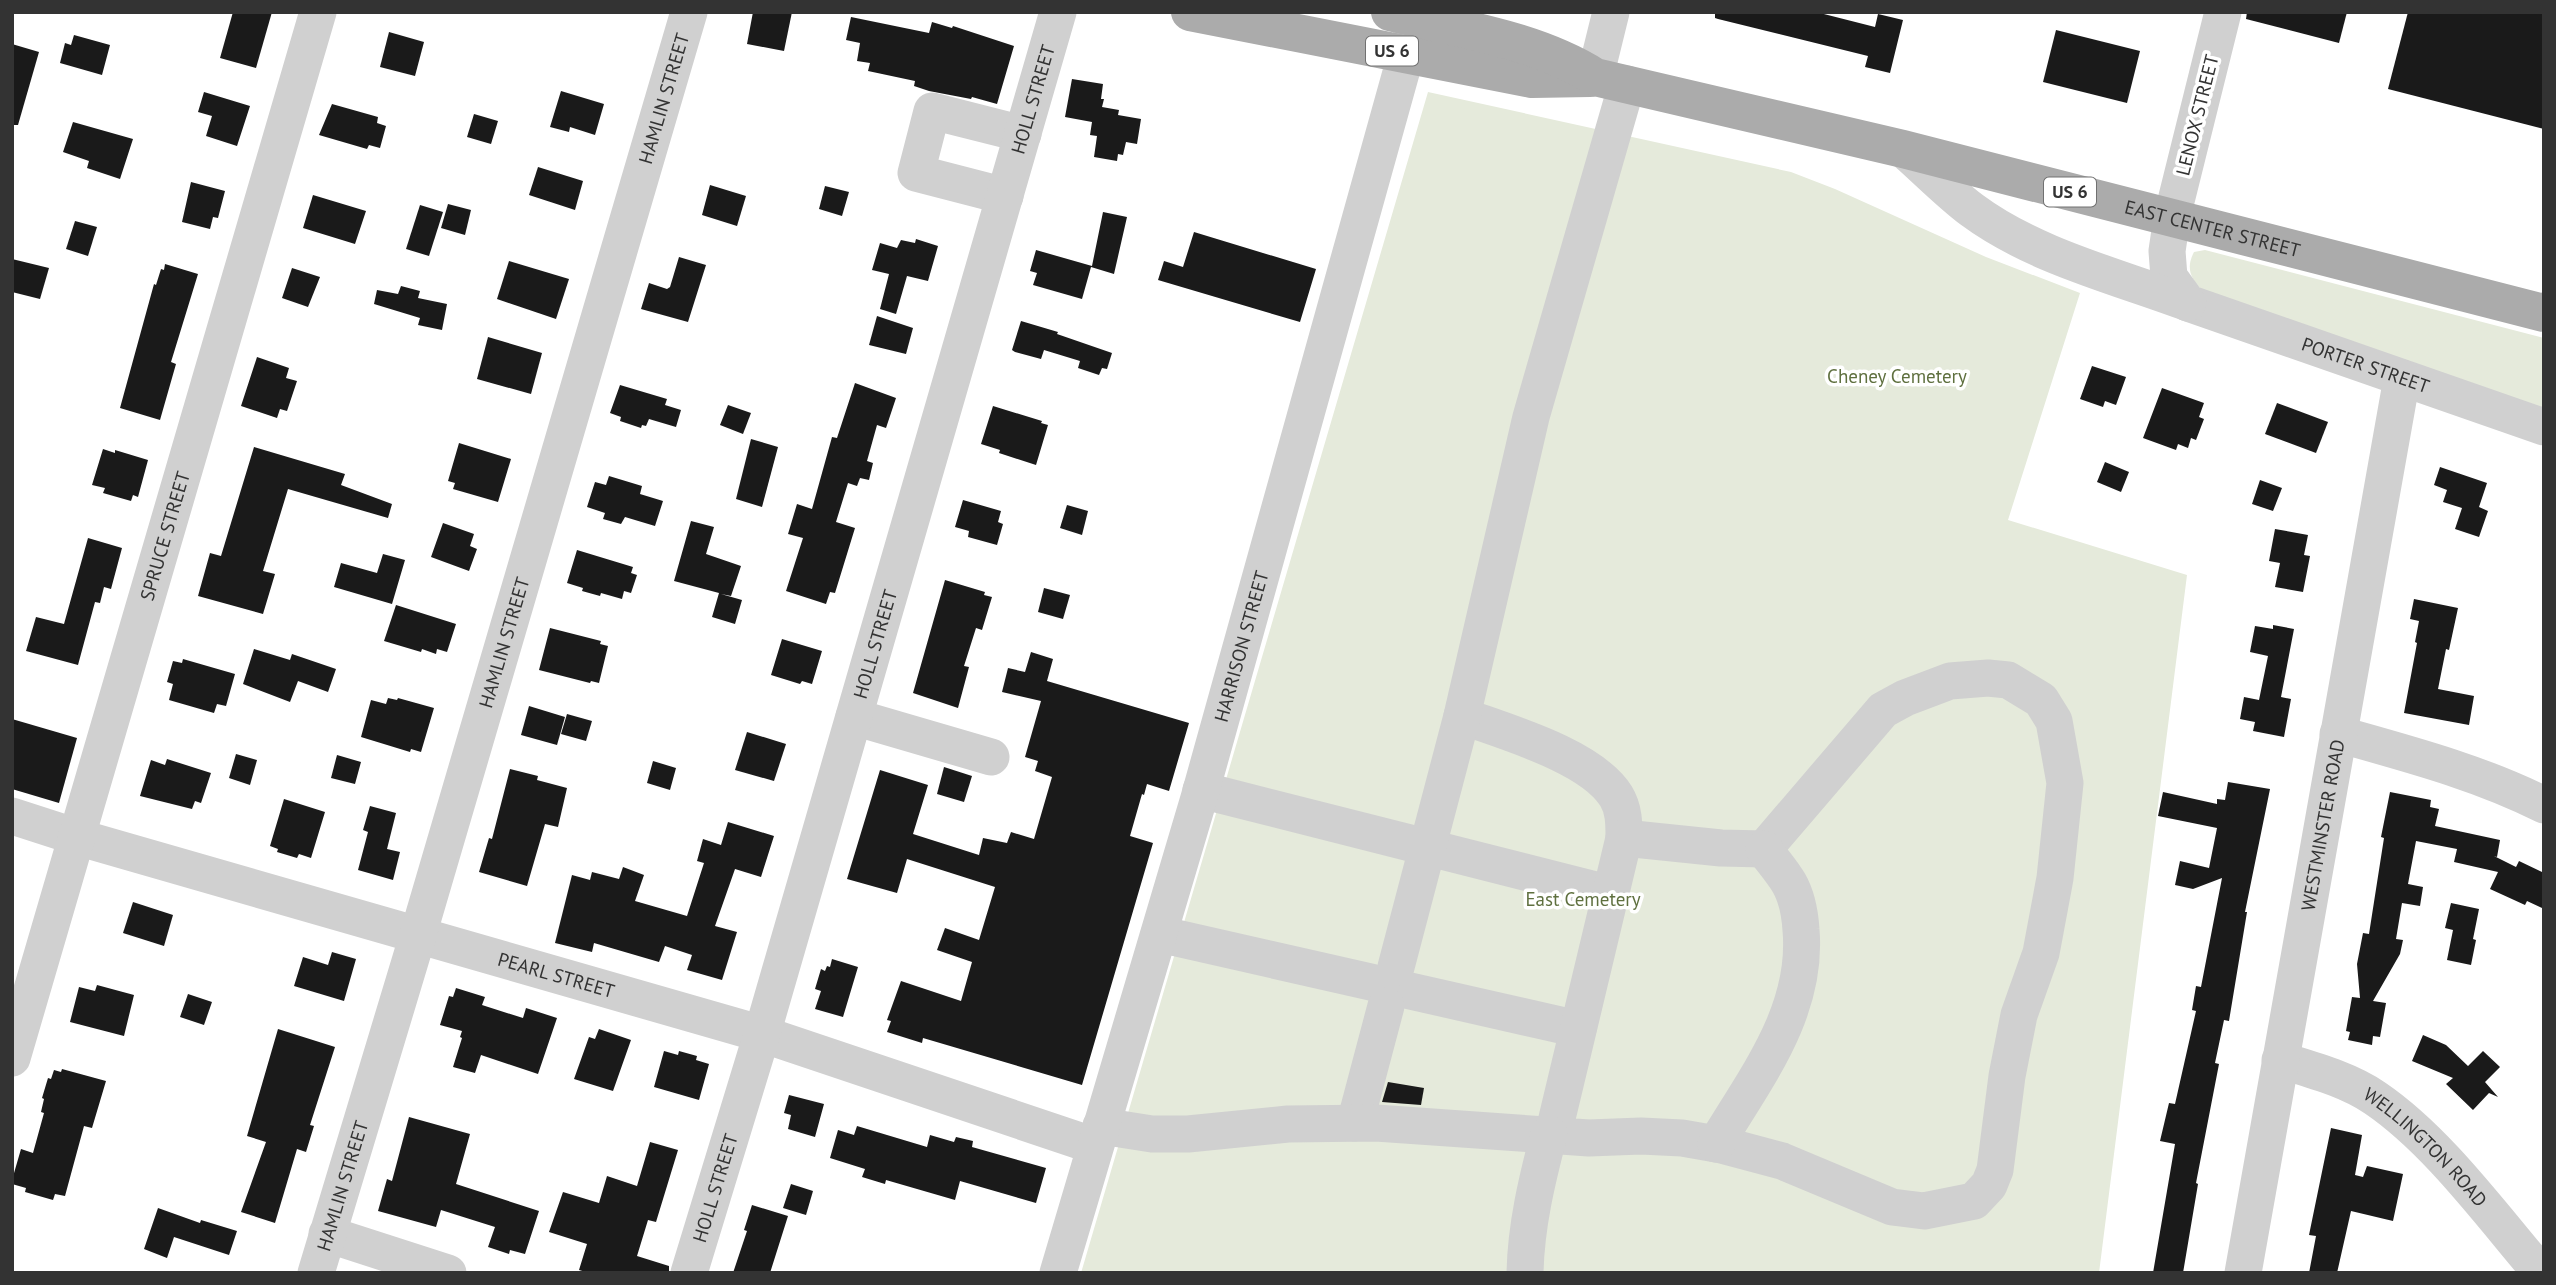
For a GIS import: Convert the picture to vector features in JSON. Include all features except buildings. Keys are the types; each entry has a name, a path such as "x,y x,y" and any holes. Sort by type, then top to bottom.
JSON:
{"main road":[{"name":"EAST CENTER STREET","path":"1213,14 1404,28 1535,48 1611,80 1903,149 2544,313"}],"street":[{"name":"SPRUCE STREET","path":"12,1058 318,12"},
{"name":"HAMLIN STREET","path":"316,1273 689,12"},
{"name":"HOLL STREET","path":"689,1273 762,1034 1058,12"},
{"path":"1396,967 1462,716 1611,80 1611,12"},
{"name":"LENOX STREET","path":"2172,217 2222,12"},
{"name":"HARRISON STREET","path":"1058,1273 1201,790 1404,28"},
{"path":"1005,196 916,173 932,111 1023,134"},
{"name":"PORTER STREET","path":"1903,149 1972,209 2002,229 2039,248 2544,427"},
{"path":"2172,217 2167,251 2169,277 2189,303"},
{"name":"WESTMINSTER ROAD","path":"2243,1273 2402,377"},
{"name":"PEARL STREET","path":"12,816 762,1034 1098,1136 1188,1134 1250,1126 1376,1122 1610,1139 1641,1136 1682,1138 1782,1161 1892,1207 1924,1211 1974,1201 1989,1185 1995,1170 2007,1076 2019,1015 2040,953 2055,878 2065,783 2054,721 2042,700 2008,680 1988,678 1950,681 1905,698 1883,710 1764,849"},
{"path":"1462,716 1570,758 1601,778 1616,797 1624,818 1624,838 1611,894 1530,1216 1525,1240 1525,1273"},
{"path":"854,718 990,757"},
{"path":"2338,734 2451,765 2503,784 2544,804"},
{"path":"1201,790 1611,894"},
{"path":"1624,838 1721,848 1764,849 1790,884 1800,912 1802,959 1796,995 1787,1024 1716,1144"},
{"path":"1159,934 1578,1029"},
{"path":"1356,1123 1387,1006"},
{"name":"WELLINGTON ROAD","path":"2280,1060 2326,1074 2374,1097 2421,1134 2542,1273"},
{"path":"327,1234 449,1273"}],"green space":[{"name":"East Cemetery","path":"1428,92 1791,172 1986,257 2080,293 2008,520 2187,575 2099,1273 1081,1273"},
{"path":"2205,250 2544,338 2544,409 2201,289 2194,281 2190,263 2194,252"}],"park label":[{"name":"Cheney Cemetery","path":"1897,376"}]}
